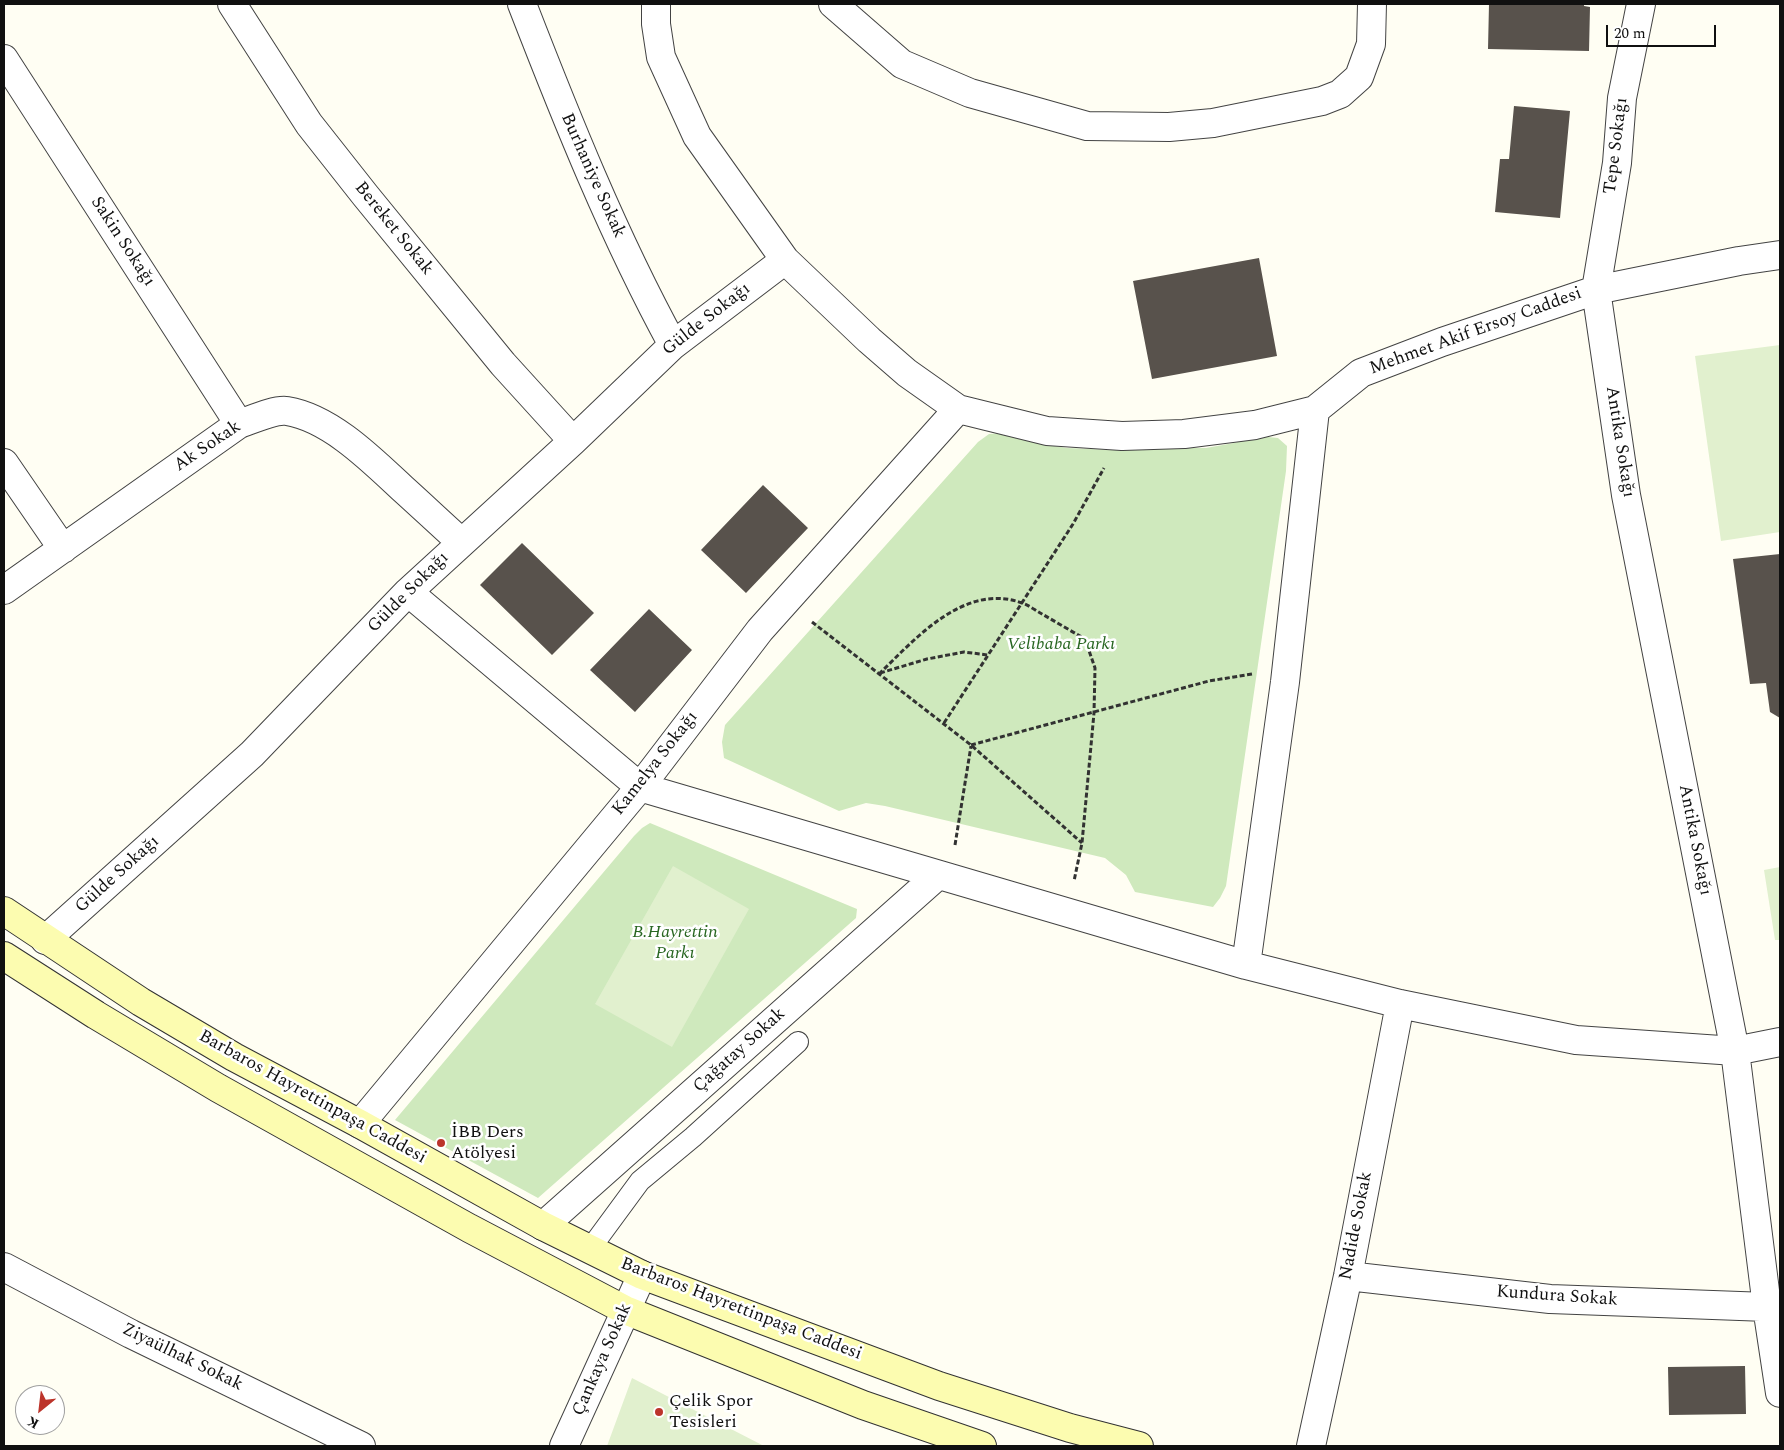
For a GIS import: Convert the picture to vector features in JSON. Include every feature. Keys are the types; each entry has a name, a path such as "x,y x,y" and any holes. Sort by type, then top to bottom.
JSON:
{"street":[{"name":"Bereket Sokak","path":"232,4 309,124 503,364 573,441"},
{"name":"Burhaniye Sokak","path":"522,4 582,157 644,291 673,344"},
{"name":"Mehmet Akif Ersoy Caddesi","path":"656,4 656,24 661,57 697,136 784,260 875,346 907,373 958,409 1047,431 1122,436 1184,434 1255,425 1315,410 1360,373 1442,342 1596,290 1740,261 1780,256"},
{"path":"833,4 902,64 970,93 1087,126 1169,127 1214,123 1322,101 1340,94 1360,77 1372,44 1372,4"},
{"name":"Tepe Sokağı","path":"1596,290 1617,163 1622,98 1641,4"},
{"name":"Sakin Sokağı","path":"4,59 240,424"},
{"name":"Gülde Sokağı","path":"45,940 252,754 408,592 573,441 673,344 784,260"},
{"name":"Antika Sokağı","path":"1596,290 1626,495 1735,1051 1767,1307 1780,1393"},
{"name":"Kamelya Sokağı","path":"360,1124 640,786 760,630 958,409"},
{"name":"Ak Sokak","path":"4,590 240,424 285,410 331,428 372,460 461,542"},
{"path":"1246,965 1287,668 1315,410"},
{"path":"4,463 63,549"},
{"path":"408,592 640,786 1246,965 1400,1004 1576,1040 1735,1051 1780,1042"},
{"name":"Çağatay Sokak","path":"543,1226 943,877"},
{"name":"Barbaros Hayrettinpaşa Caddesi","path":"4,911 141,1002 234,1057 360,1124 543,1226 642,1275 939,1386 1070,1428 1139,1446"},
{"path":"12,961 45,940"},
{"name":"Barbaros Hayrettinpaşa Caddesi","path":"12,961 96,1015 218,1088 469,1228 625,1310 862,1405 982,1446"},
{"name":"Nadide Sokak","path":"1310,1446 1348,1276 1400,1004"},
{"name":"Ziyaülhak Sokak","path":"4,1268 132,1334 361,1446"},
{"name":"Çankaya Sokak","path":"564,1446 642,1275"},
{"name":"Kundura Sokak","path":"1348,1276 1550,1299 1767,1307"}],"lane":[{"path":"590,1249 640,1181 693,1137 798,1042"}],"path":[{"path":"944,724 1073,524 1122,436"},
{"path":"879,674 908,646 944,616 970,602 994,598 1022,603 1085,639 1095,668 1094,713 1082,843 1068,913"},
{"path":"786,602 971,745 1082,843"},
{"path":"879,674 927,659 964,652 988,655"},
{"path":"971,745 1209,681 1287,668"},
{"path":"943,877 971,745"}],"green space":[{"path":"1780,345 1780,532 1721,541 1695,356"},
{"name":"Velibaba Parkı","path":"1004,433 1042,444 1067,448 1116,450 1206,448 1259,436 1278,438 1287,446 1286,471 1226,886 1213,907 1135,892 1126,875 1105,858 885,806 866,803 839,811 724,758 722,742 725,725 978,442 989,434"},
{"name":"B.Hayrettin Parkı","path":"650,823 857,909 856,918 538,1198 395,1120 634,836"},
{"path":"673,866 749,909 672,1047 595,1004"},
{"path":"1780,867 1780,940 1775,940 1764,870"},
{"name":"Çelik Spor Tesisleri","path":"632,1378 764,1446 607,1446"}],"building":[{"path":"1489,4 1584,4 1584,6 1590,7 1589,51 1488,49"},
{"path":"1514,106 1570,111 1560,218 1495,212 1500,159 1509,159"},
{"path":"1259,258 1277,356 1152,379 1133,281"},
{"path":"763,485 808,528 746,593 701,550"},
{"path":"522,543 594,613 552,655 480,585"},
{"path":"1780,554 1780,718 1770,712 1766,683 1750,684 1733,559"},
{"path":"649,609 692,650 635,712 590,670"},
{"path":"1745,1366 1746,1414 1669,1415 1668,1367"}],"place":[{"name":"İBB Ders Atölyesi","path":"441,1143"},
{"name":"Çelik Spor Tesisleri","path":"659,1412"}]}
